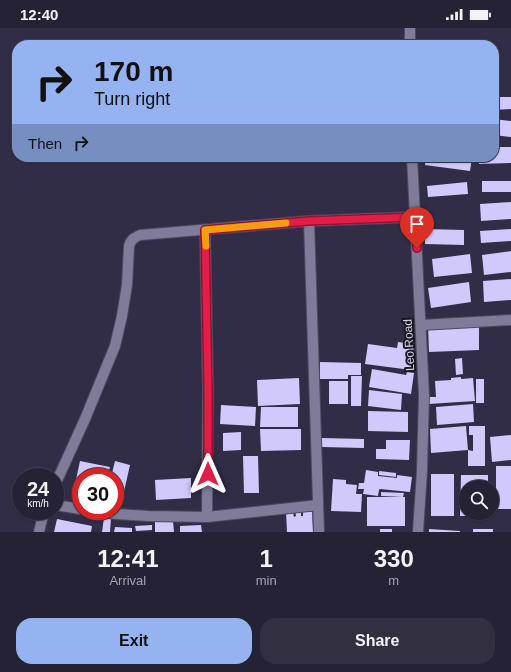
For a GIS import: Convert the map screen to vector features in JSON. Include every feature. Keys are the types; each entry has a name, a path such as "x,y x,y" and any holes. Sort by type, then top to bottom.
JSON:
{"street":[{"path":"410,28 410,40"},
{"name":"Leo Road","path":"412,162 424,395 422,471 418,532"},
{"path":"63,468 85,419 114,346 122,316 127,285 130,242 140,235 309,221 415,217"},
{"path":"309,221 319,532"},
{"path":"205,230 208,388 207,517"},
{"path":"421,325 511,320"},
{"path":"124,514 207,517 318,505"},
{"path":"39,532 42,520"}],"building":[{"path":"499,97 511,97 511,109 499,110"},
{"path":"499,120 511,121 511,137 499,136"},
{"path":"499,147 511,147 511,163 479,164 479,162 499,162"},
{"path":"425,162 471,162 470,171 425,165"},
{"path":"482,181 511,181 511,192 482,192"},
{"path":"467,182 468,194 428,197 427,186"},
{"path":"511,202 511,219 481,221 480,204"},
{"path":"425,229 464,230 464,245 425,244"},
{"path":"511,229 511,241 481,243 480,231"},
{"path":"511,251 511,272 484,275 482,255"},
{"path":"470,254 472,273 434,277 432,259"},
{"path":"511,279 511,300 484,302 483,281"},
{"path":"469,282 471,302 431,308 428,288"},
{"path":"479,323 479,350 429,352 428,325"},
{"path":"398,342 414,344 411,370 365,364 368,344 397,348"},
{"path":"462,358 463,374 456,375 455,359"},
{"path":"320,362 361,363 361,375 348,375 348,379 320,379"},
{"path":"372,369 406,375 407,372 414,373 411,394 369,387"},
{"path":"351,376 362,376 361,406 351,406"},
{"path":"461,377 461,379 473,378 475,401 429,404 429,397 436,397 435,381 451,380 451,378"},
{"path":"299,378 300,404 258,406 257,380"},
{"path":"476,379 484,379 484,403 476,403"},
{"path":"329,381 348,381 348,404 329,404"},
{"path":"369,390 402,394 401,410 368,406"},
{"path":"473,404 474,422 437,425 436,407"},
{"path":"221,405 256,407 255,426 220,424"},
{"path":"261,407 298,407 298,427 260,427"},
{"path":"368,411 408,412 408,432 368,431"},
{"path":"466,426 468,450 431,453 430,429"},
{"path":"469,426 485,426 485,466 468,466 468,450 473,451 473,435 469,435"},
{"path":"260,429 301,429 301,450 261,451"},
{"path":"241,432 241,450 223,451 223,433"},
{"path":"511,435 511,460 492,462 490,437"},
{"path":"322,438 364,439 364,448 322,447"},
{"path":"386,440 410,440 409,460 376,459 376,449 386,449"},
{"path":"243,456 258,456 259,493 244,493"},
{"path":"80,461 110,467 110,468 78,468"},
{"path":"115,461 130,465 124,492 124,468 113,468"},
{"path":"496,466 511,466 511,509 499,509 499,480 496,480"},
{"path":"366,470 378,472 378,476 397,478 397,475 412,477 410,492 380,489 378,496 363,494 364,489 358,489 359,483 364,483"},
{"path":"379,471 396,473 396,477 379,475"},
{"path":"431,474 454,474 454,516 431,516"},
{"path":"461,475 488,475 488,480 461,480"},
{"path":"191,478 191,498 156,500 155,480"},
{"path":"333,479 346,480 346,484 357,485 356,494 362,494 361,512 331,511"},
{"path":"381,492 404,493 403,497 381,496"},
{"path":"367,497 405,497 405,526 367,526"},
{"path":"303,509 312,509 313,532 287,532 286,512 293,512 294,517 296,516 295,511 301,510 301,516 303,516"},
{"path":"57,520 92,526 91,532 54,532"},
{"path":"104,520 111,520 110,532 102,532"},
{"path":"173,521 174,532 155,532 155,522"},
{"path":"152,525 152,530 136,531 135,526"},
{"path":"201,525 202,532 180,532 180,526"},
{"path":"115,527 132,528 132,532 114,532"},
{"path":"380,529 392,529 392,532 380,532"},
{"path":"429,529 460,531 460,532 429,532"},
{"path":"473,529 493,529 493,532 473,532"}],"slow traffic":[{"path":"206,246 205,230 286,223"}],"route":[{"path":"208,474 205,230 309,221 415,217 417,248"}]}
